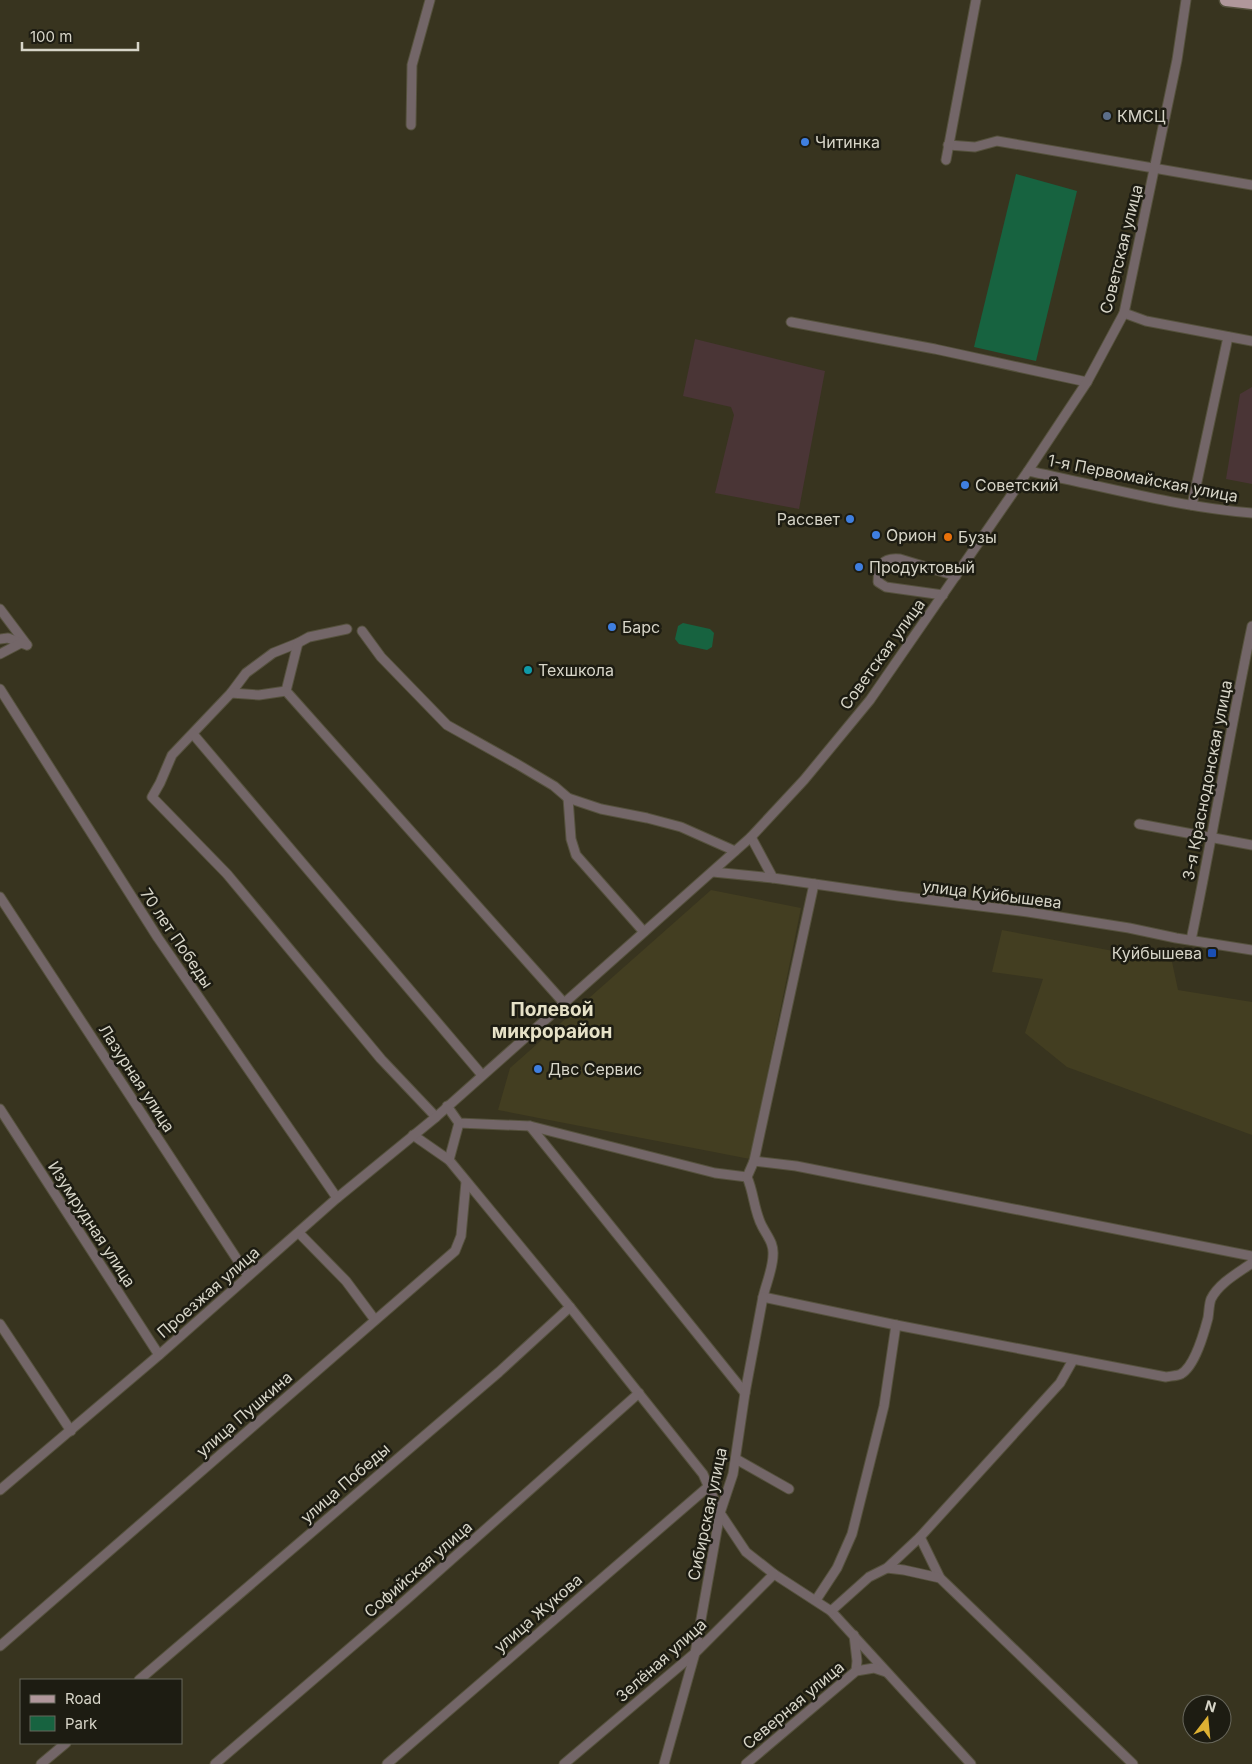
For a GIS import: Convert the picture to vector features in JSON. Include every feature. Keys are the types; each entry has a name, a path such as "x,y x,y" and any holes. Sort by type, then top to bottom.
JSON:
{"main road":[{"path":"1226,0 1252,3"}],"street":[{"path":"411,125 412,65 430,0"},
{"path":"946,160 976,0"},
{"name":"Советская улица","path":"436,1117 713,872 751,837 804,780 870,700 1028,471 1087,382 1124,313 1177,60 1186,0"},
{"path":"948,144 975,147 997,141 1252,185"},
{"path":"1124,313 1146,321 1252,341"},
{"path":"791,322 927,348 1087,382"},
{"path":"1192,505 1228,337"},
{"name":"1-я Первомайская улица","path":"1028,471 1192,505 1252,513"},
{"path":"943,595 886,587 878,582 878,571 882,563 890,558 900,558 956,576"},
{"path":"0,609 24,644"},
{"name":"3-я Краснодонская улица","path":"1191,940 1252,626"},
{"path":"347,629 309,637 273,653 246,673 232,693 172,754 160,784 152,797 226,874 381,1059 436,1117"},
{"path":"362,632 381,657 447,725 554,786 568,798 600,809 681,827 735,851"},
{"path":"0,639 8,638 24,644"},
{"path":"286,691 298,643"},
{"path":"0,654 24,644"},
{"name":"70 лет Победы","path":"0,689 158,938 337,1198"},
{"path":"232,693 259,695 286,691"},
{"path":"286,691 564,1003"},
{"path":"192,734 482,1075"},
{"path":"568,798 571,839 576,855 644,932"},
{"path":"1140,824 1252,845"},
{"path":"751,837 774,878"},
{"name":"улица Куйбышева","path":"713,872 774,878 1028,912 1252,950"},
{"path":"447,1106 459,1122 530,1126 715,1173 747,1177 754,1161 814,884"},
{"name":"Лазурная улица","path":"0,897 248,1276"},
{"name":"Изумрудная улица","path":"0,1109 159,1355"},
{"name":"Проезжая улица","path":"0,1490 159,1355 337,1198 436,1117"},
{"path":"448,1160 459,1122"},
{"path":"530,1126 745,1393"},
{"path":"413,1135 448,1160 639,1393 703,1474 720,1513 746,1552 774,1574 831,1611 971,1764"},
{"path":"754,1161 796,1166 1252,1256"},
{"name":"Сибирская улица","path":"664,1764 695,1653 720,1513 736,1459 745,1393 763,1297 774,1254 771,1239 762,1226 756,1212 751,1185 747,1177"},
{"name":"улица Пушкина","path":"0,1646 455,1251 461,1236 466,1182"},
{"path":"299,1233 346,1281 375,1320"},
{"path":"763,1297 896,1325 1166,1377 1180,1374 1192,1361 1200,1344 1211,1299 1223,1284 1252,1263"},
{"name":"улица Победы","path":"139,1679 498,1372 570,1308"},
{"path":"0,1324 71,1431"},
{"path":"816,1600 837,1568 854,1525 884,1406 896,1325"},
{"path":"831,1611 869,1576 887,1568 920,1538 1060,1383 1073,1360"},
{"name":"Софийская улица","path":"215,1764 407,1599 639,1393"},
{"path":"736,1459 789,1489"},
{"name":"улица Жукова","path":"387,1764 709,1486"},
{"path":"920,1538 940,1578 1132,1764"},
{"path":"887,1568 940,1578"},
{"name":"Зелёная улица","path":"564,1764 695,1653 774,1574"},
{"path":"854,1635 856,1671"},
{"name":"Северная улица","path":"746,1764 856,1671 874,1668 888,1672"},
{"path":"41,1764 65,1744"}],"shaded area":[{"path":"695,339 825,371 799,509 715,493 734,415 731,407 683,396"},
{"path":"1252,387 1252,484 1226,479 1240,394"},
{"path":"711,890 801,908 750,1159 498,1110 510,1068"},
{"path":"1002,930 1172,962 1178,990 1252,1002 1252,1135 1067,1067 1025,1033 1043,979 992,972"}],"green space":[{"path":"1016,174 1077,191 1036,361 974,347"},
{"path":"683,623 710,629 714,633 712,647 707,650 679,644 675,639 678,626"}],"place":[{"name":"КМСЦ","path":"1107,116"},
{"name":"Читинка","path":"805,142"},
{"name":"Советский","path":"965,485"},
{"name":"Рассвет","path":"850,519"},
{"name":"Орион","path":"876,535"},
{"name":"Бузы","path":"948,537"},
{"name":"Продуктовый","path":"859,567"},
{"name":"Барс","path":"612,627"},
{"name":"Техшкола","path":"528,670"},
{"name":"Куйбышева","path":"1212,953"},
{"name":"Двс Сервис","path":"538,1069"}],"district":[{"name":"Полевой микрорайон","path":"552,1020"}]}
